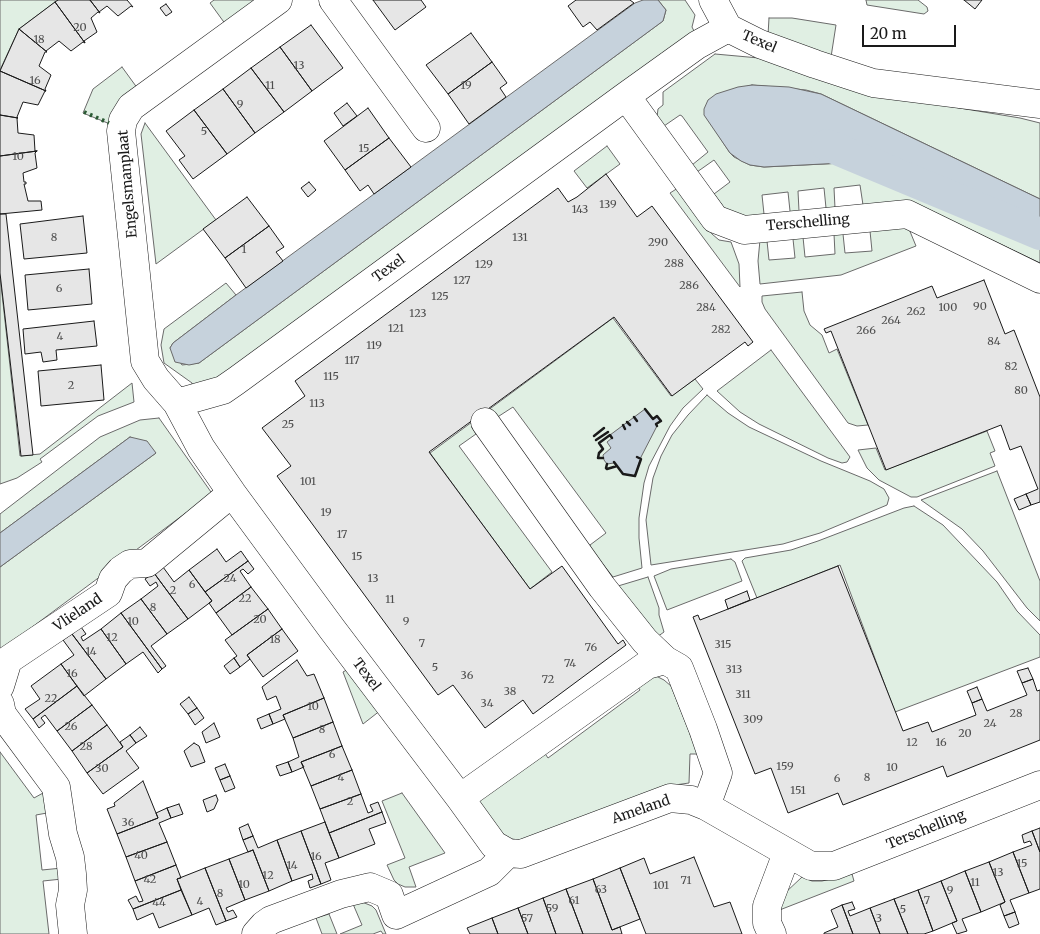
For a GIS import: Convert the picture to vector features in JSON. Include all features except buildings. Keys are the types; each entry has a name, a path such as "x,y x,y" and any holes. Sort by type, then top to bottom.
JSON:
{"street":[{"name":"Engelsmanplaat","path":"177,403 156,379 145,361 121,131 123,120 131,107 278,0"},
{"path":"333,0 426,128"},
{"path":"713,0 728,28"},
{"name":"Texel","path":"460,798 232,493 201,448 177,403 222,390 236,381 697,45 728,28 760,44 874,83 1040,104"},
{"name":"Terschelling","path":"626,96 715,219 744,230 906,214 1040,279"},
{"path":"485,422 602,587 644,641 665,660 678,668 703,729 718,773 706,806"},
{"name":"Vlieland","path":"0,686 8,660 108,593 113,579 121,570 130,564 147,563 232,493"},
{"path":"256,934 271,920 341,894 370,887 388,895 399,925 489,872 508,853 494,845 460,798 647,665 665,660"},
{"path":"0,704 2,714 56,787 63,834 70,857 72,874 73,890 70,905 72,934"},
{"name":"Terschelling","path":"811,866 834,866 1040,785"},
{"name":"Ameland","path":"508,853 521,854 670,798 691,800 706,806 811,866"},
{"path":"772,934 767,923 767,906 788,853"}],"green space":[{"path":"0,0 58,0 19,29 0,70"},
{"path":"214,0 253,0 256,3 226,25 210,3"},
{"path":"658,0 685,0 695,15 692,27 694,31 230,373 192,387 192,383 164,363 161,345 164,329 226,283 236,295 173,343 170,348 182,365 199,363 663,21 666,10"},
{"path":"866,0 918,0 927,7 928,11 924,14 867,5"},
{"path":"769,18 792,18 836,25 831,57 768,35"},
{"path":"715,54 759,58 899,98 1040,123 1040,199 821,94 806,90 752,85 723,93 705,115 730,153 750,165 764,167 882,161 1040,234 1040,263 924,208 863,205 860,185 834,188 835,208 826,208 824,188 798,191 799,211 792,213 790,211 788,192 762,195 764,214 762,216 746,217 725,209 714,194 730,182 714,160 697,172 692,165 708,152 682,116 680,115 664,126 657,117 658,109 663,105 663,92"},
{"path":"122,67 138,89 110,124 83,113 93,89"},
{"path":"145,123 216,220 156,264 141,134"},
{"path":"607,146 620,164 587,188 574,171"},
{"path":"678,188 712,234 719,240 731,242 739,264 740,287 670,193"},
{"path":"899,228 909,229 916,246 841,275 760,284 758,261 760,240 767,241 769,260 795,258 793,239 803,237 805,257 835,254 834,234 843,234 845,253 872,251 870,231"},
{"path":"0,276 20,456 40,454 132,383 134,402 98,416 40,459 42,462 17,478 0,484"},
{"path":"802,292 804,311 810,325 822,335 829,353 837,349 868,425 857,426 848,423 765,309 762,302 762,296"},
{"path":"613,318 671,396 695,379 703,389 683,408 670,426 649,466 644,483 639,518 642,568 613,577 590,548 590,545 606,533 513,407 496,418 490,413 472,427 476,434 459,446 552,572 530,589 430,453"},
{"path":"771,350 850,457 847,462 842,463 828,458 759,424 740,412 717,391"},
{"path":"707,395 728,413 749,427 884,489 889,498 887,505 820,533 783,544 651,565 646,520 653,478 661,456 672,435"},
{"path":"159,418 211,492 210,495 0,651 0,567 156,453 130,437 0,533 0,514 100,437 140,420"},
{"path":"987,431 995,451 990,453 995,466 917,497 911,497 879,480 867,468 858,450 876,448 885,470"},
{"path":"997,471 1040,581 1040,621 1027,608 983,551 962,529 921,500"},
{"path":"914,506 943,525 997,582 1017,611 1040,635 1040,657 895,712 840,565 757,598 742,561 745,558 791,550"},
{"path":"731,559 735,562 742,581 667,610 654,576 671,569"},
{"path":"648,577 659,608 664,632 657,637 618,586"},
{"path":"350,668 381,710 363,724 343,672"},
{"path":"656,676 671,686 698,754 690,754 689,783 675,785 530,840 514,840 500,832 478,800 544,752 548,758 640,690 636,684"},
{"path":"0,752 34,798 43,793 47,813 36,815 42,870 62,868 62,879 43,881 49,934 0,934"},
{"path":"402,793 445,853 409,867 416,887 405,887 398,884 387,865 405,858 382,801"},
{"path":"852,874 854,881 777,911 785,893 802,877 812,881 822,881"},
{"path":"362,902 376,910 386,934 383,934 381,931 373,934 340,934 362,925 353,904"},
{"path":"329,914 337,934 322,934 316,918"}],"shaded area":[{"path":"643,0 658,0 666,10 663,21 199,363 189,365 175,362 170,348 173,343 635,3"},
{"path":"752,85 789,87 821,94 1040,199 1040,234 882,161 764,167 750,165 741,161 730,153 704,115 704,109 708,100 716,94"},
{"path":"645,409 652,419 657,416 661,421 656,424 657,426 641,457 635,476 623,474 614,463 607,464 604,460 603,455 611,448 607,442 612,438 610,435"},
{"path":"130,437 147,441 156,453 0,567 0,533"}],"waterway":[{"path":"827,145 1040,234"}],"hedge":[{"path":"84,112 109,123"}],"wall":[{"path":"645,409 653,419 657,416 661,421 656,424 657,426"},
{"path":"634,417 637,421"},
{"path":"627,422 630,425"},
{"path":"623,425 625,429"},
{"path":"594,436 604,428"},
{"path":"596,440 608,432"},
{"path":"603,458 598,458 599,453 603,449 599,443 610,435 612,438"},
{"path":"614,462 623,474 635,476 641,459 637,457"},
{"path":"607,464 607,469 617,466"}]}
